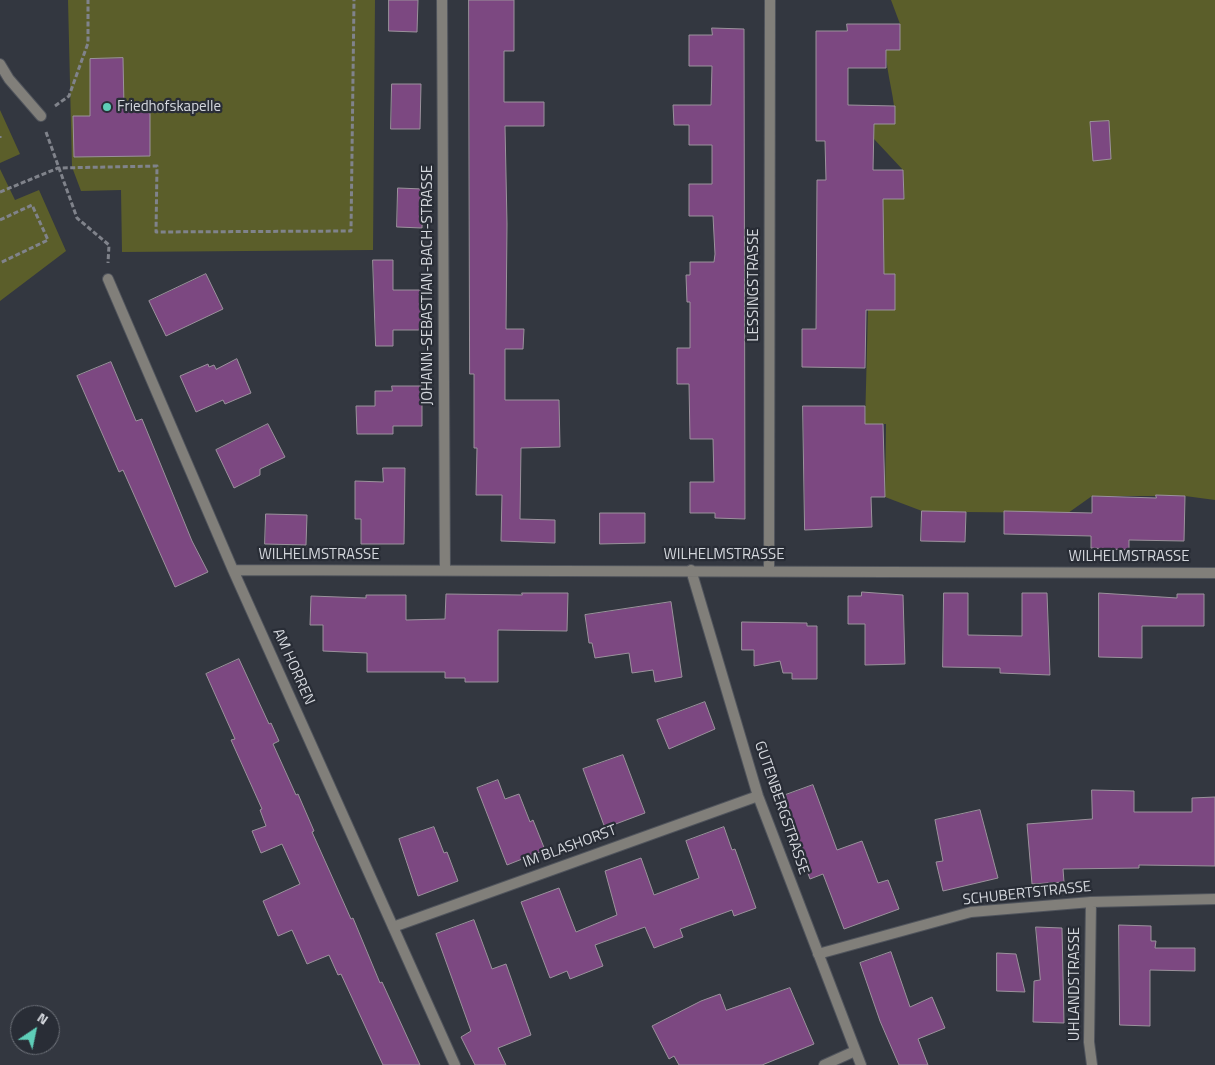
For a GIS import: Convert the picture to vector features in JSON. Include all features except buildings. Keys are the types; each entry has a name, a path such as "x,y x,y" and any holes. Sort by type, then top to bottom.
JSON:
{"street":[{"name":"JOHANN-SEBASTIAN-BACH-STRASSE","path":"442,0 445,570"},
{"name":"LESSINGSTRASSE","path":"768,570 770,0"},
{"path":"0,64 9,79 41,116"},
{"name":"AM HORREN","path":"108,279 233,570 455,1065"},
{"name":"WILHELMSTRASSE","path":"233,570 768,570 1215,573"},
{"name":"GUTENBERGSTRASSE","path":"691,570 758,796 862,1065"},
{"name":"IM BLASHORST","path":"393,927 758,796"},
{"name":"SCHUBERTSTRASSE","path":"818,954 971,912 1091,902 1215,899"},
{"name":"UHLANDSTRASSE","path":"1091,902 1089,1042 1092,1065"},
{"path":"824,1065 855,1051"}],"path":[{"path":"88,0 88,43 69,96 41,116 77,218 109,244 108,279"},
{"path":"0,192 58,168 157,166 156,232 351,231 354,0"},
{"path":"0,220 32,205 48,240 0,263"}],"green space":[{"path":"68,0 375,0 373,250 122,252 121,190 81,191 72,167"},
{"path":"891,0 1215,0 1215,500 1185,496 1092,496 1068,513 922,511 885,497 886,424 865,424 868,310 895,310 895,274 884,274 883,199 904,198 903,170 874,139 874,124 895,124 886,50 900,50 900,24"},
{"path":"0,110 20,154 0,163"},
{"path":"0,169 15,200 39,190 66,251 0,301"}],"place":[{"name":"Friedhofskapelle","path":"107,107"}]}
